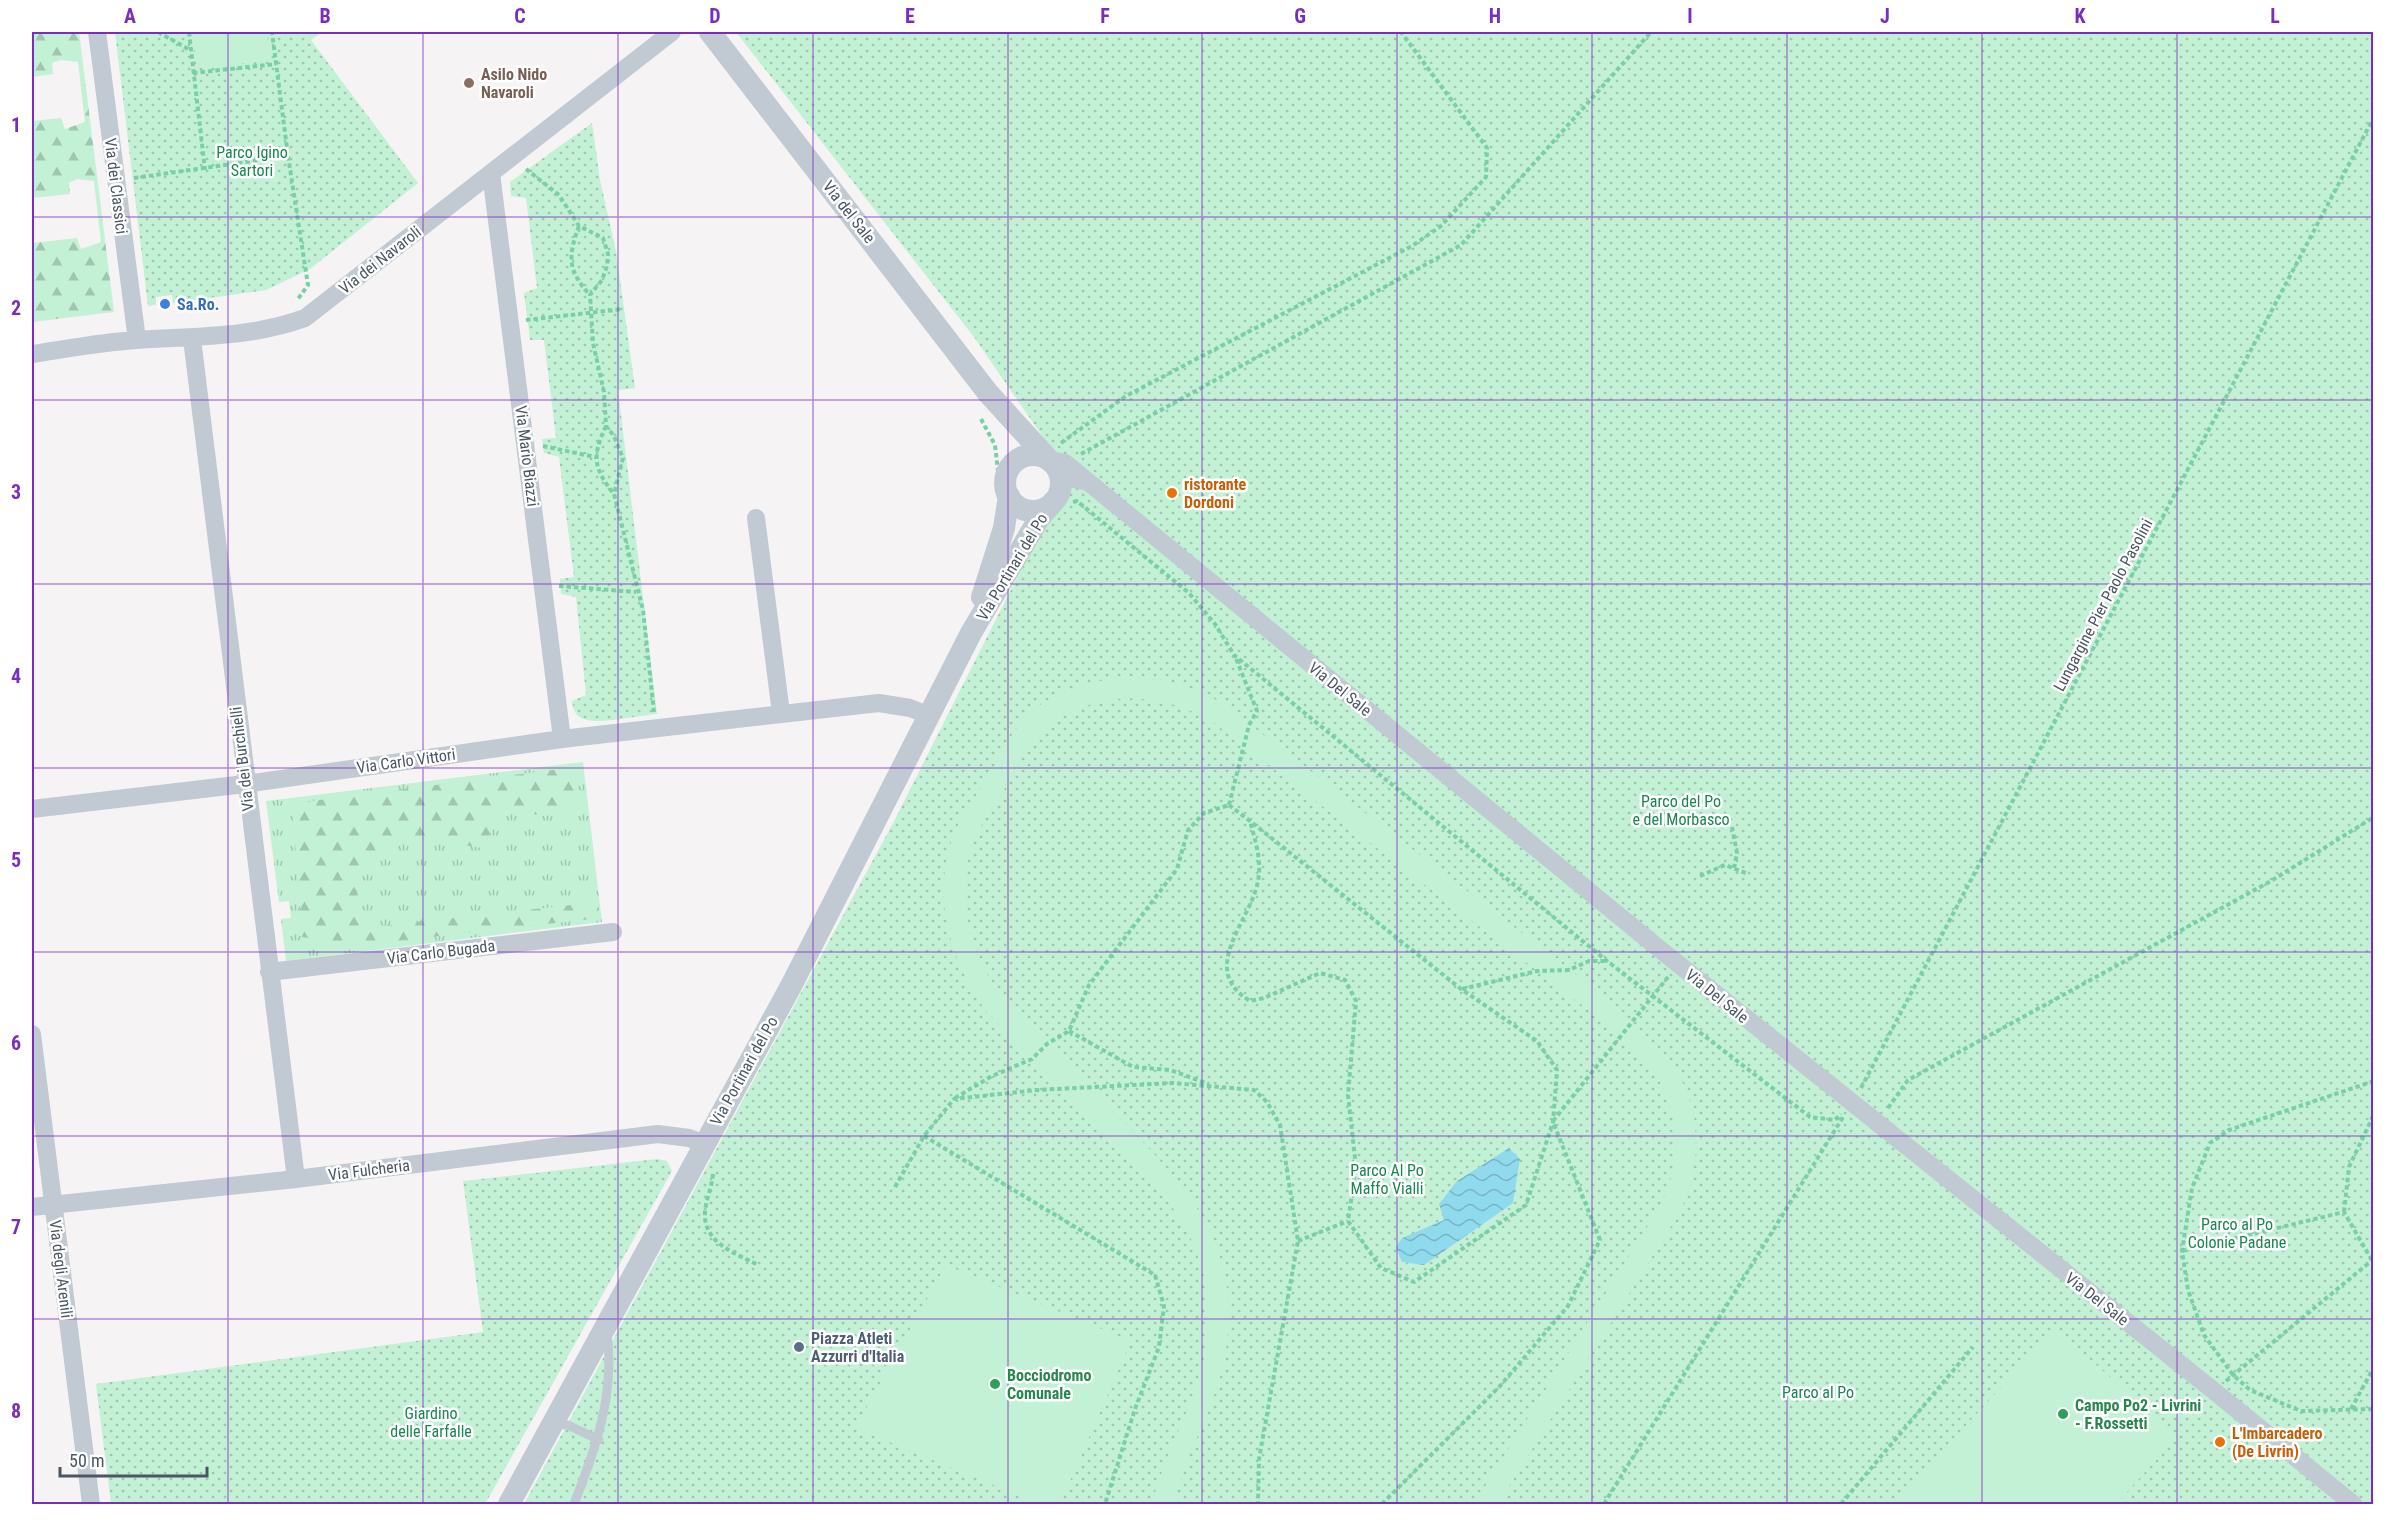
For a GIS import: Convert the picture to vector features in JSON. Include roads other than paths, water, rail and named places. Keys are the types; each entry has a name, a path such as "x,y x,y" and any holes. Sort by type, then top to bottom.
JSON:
{"street":[{"name":"Via dei Classici","path":"96,32 136,340"},
{"name":"Via dei Navaroli","path":"32,354 136,340 192,339 277,328 305,318 672,32"},
{"name":"Via del Sale","path":"710,32 982,402 1012,435 1014,452 1004,492"},
{"name":"Via Mario Biazzi","path":"497,168 510,322 562,739"},
{"name":"Via dei Burchielli","path":"192,339 245,784 296,1179"},
{"name":"Via del Sale","path":"982,402 1055,462 1086,482"},
{"path":"1009,468 1023,457 1041,456 1055,462"},
{"name":"Via del Sale","path":"1055,462 1060,498"},
{"path":"1004,492 1022,508 1039,510 1060,498 1062,477 1072,477 1086,482"},
{"name":"Via Del Sale","path":"1086,482 1851,1103 2353,1504"},
{"name":"Via Portinari del Po","path":"971,633 1004,528 1004,492"},
{"name":"Via Portinari del Po","path":"509,1504 791,986 971,633 1041,517 1060,498"},
{"path":"756,518 781,713"},
{"name":"Via Carlo Vittori","path":"32,809 245,784 562,739 781,713 879,703 910,708 930,716"},
{"name":"Via Carlo Bugada","path":"269,972 614,932"},
{"name":"Via degli Arenili","path":"32,1034 91,1504"},
{"name":"Via Fulcheria","path":"32,1207 296,1179 658,1134 689,1138 705,1144"}],"lane":[{"path":"574,1504 599,1440 609,1383 610,1354 606,1327"},
{"path":"553,1424 568,1425 599,1440"}],"water":[{"path":"1509,1148 1520,1159 1513,1203 1424,1265 1402,1262 1396,1247 1402,1238 1444,1220 1439,1204 1457,1181"}],"place":[{"name":"Asilo Nido Navaroli","path":"469,83"},
{"name":"Sa.Ro.","path":"165,304"},
{"name":"ristorante Dordoni","path":"1172,493"},
{"name":"Piazza Atleti Azzurri d'Italia","path":"799,1347"},
{"name":"Bocciodromo Comunale","path":"995,1384"},
{"name":"Campo Po2 - Livrini - F.Rossetti","path":"2063,1414"},
{"name":"L'Imbarcadero (De Livrin)","path":"2220,1442"}],"park label":[{"name":"Parco Igino Sartori","path":"252,161"},
{"name":"Parco del Po e del Morbasco","path":"1681,810"},
{"name":"Parco Al Po Maffo Vialli","path":"1387,1179"},
{"name":"Parco al Po Colonie Padane","path":"2237,1233"},
{"name":"Parco al Po","path":"1818,1392"},
{"name":"Giardino delle Farfalle","path":"431,1422"}]}
